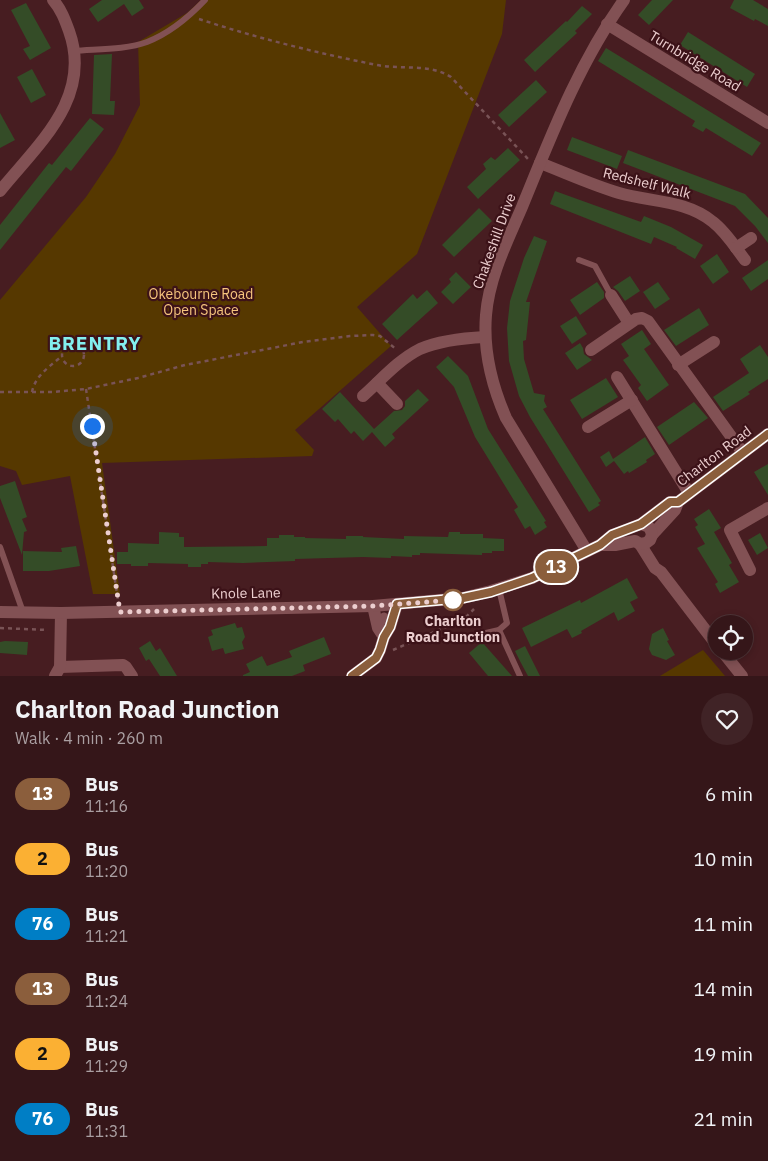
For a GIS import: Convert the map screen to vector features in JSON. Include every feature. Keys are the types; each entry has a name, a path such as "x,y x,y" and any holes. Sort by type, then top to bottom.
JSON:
{"street":[{"name":"Chakeshill Drive","path":"588,550 506,418 498,400 489,371 486,316 489,293 495,273 538,166 582,68 607,24 624,0"},
{"path":"0,191 57,122 66,106 74,74 74,51 72,39 59,2"},
{"name":"Turnbridge Road","path":"607,24 768,122"},
{"name":"Redshelf Walk","path":"538,166 618,193 676,204 692,209 713,222 727,235 745,260"},
{"path":"736,248 751,238"},
{"path":"612,296 629,323"},
{"path":"591,350 636,319 642,318 648,321 743,453"},
{"path":"363,396 406,358 421,349 448,341 486,337"},
{"path":"678,365 714,342"},
{"path":"617,377 689,493"},
{"path":"377,383 397,404"},
{"path":"588,427 632,400"},
{"name":"Charlton Road","path":"600,545 615,545 644,540 676,510 678,502 768,434"},
{"name":"Charlton Road","path":"495,590 532,578 600,545 612,535 639,526 670,502 678,502"},
{"path":"750,570 730,530 768,508"},
{"path":"644,540 633,536 633,531 639,526 649,527 644,540 655,568 661,572 708,634"},
{"name":"Knole Lane","path":"0,612 61,613 373,606 463,598 495,590"},
{"path":"383,631 390,627 397,604"},
{"path":"373,606 378,628 383,631"},
{"path":"61,613 62,630 58,671 123,665 132,676"},
{"path":"352,676 376,658 380,650 383,631"},
{"path":"729,660 742,676"}],"lane":[{"path":"74,51 145,43 178,26 206,0"},
{"path":"579,260 595,266 612,296"},
{"path":"0,547 24,612"},
{"path":"486,633 499,630 507,623 495,590"},
{"path":"499,630 520,676"}],"path":[{"path":"190,16 250,35 371,64 444,72 452,77 538,166"},
{"path":"0,392 86,389 202,361 303,342 350,336 380,336 406,358"},
{"path":"32,392 34,384 42,372 62,356 63,349 67,345 72,343 82,347 85,352 82,362 77,366 66,364 62,356"},
{"path":"86,389 120,612"},
{"path":"376,658 464,619 495,590"},
{"path":"0,628 62,630"}],"green space":[{"name":"Okebourne Road Open Space","path":"201,0 506,0 502,34 417,254 357,307 391,346 295,430 314,450 312,456 102,463 120,594 93,594 70,476 22,485 16,471 0,466 0,300 86,197 115,154 140,105 138,42 187,13"},
{"path":"703,650 708,656 708,660 711,660 725,676 660,676"}],"building":[{"path":"102,0 139,0 144,8 132,16 124,4 98,22 89,9"},
{"path":"652,0 673,0 649,25 638,15"},
{"path":"734,0 753,0 768,9 768,26 730,8"},
{"path":"26,3 51,48 30,60 23,49 30,46 11,10"},
{"path":"582,6 592,14 575,31 577,33 535,72 524,60"},
{"path":"688,32 755,74 747,87 680,45"},
{"path":"606,48 761,143 752,156 706,128 703,132 692,126 695,121 598,61"},
{"path":"112,54 110,101 115,101 114,115 92,114 94,55"},
{"path":"32,69 46,95 31,103 17,77"},
{"path":"536,80 547,92 509,127 498,115"},
{"path":"0,113 15,140 0,148"},
{"path":"90,118 104,129 71,171 66,167 0,250 0,225 49,163 52,165"},
{"path":"572,137 622,156 617,169 567,150"},
{"path":"508,148 520,160 478,199 467,187 486,169 483,164 491,157 495,160"},
{"path":"628,150 745,194 768,218 768,243 755,226 735,206 623,163"},
{"path":"555,191 641,222 644,216 671,227 703,245 695,259 677,247 654,237 651,244 550,204"},
{"path":"479,208 492,221 454,257 442,245"},
{"path":"534,236 547,241 526,302 530,302 526,340 523,341 524,359 534,393 545,395 544,401 547,407 543,409 601,501 598,503 600,505 589,512 530,417 519,396 509,361 507,328 510,301 524,258"},
{"path":"717,254 729,272 713,284 700,266"},
{"path":"768,260 768,279 751,291 742,278"},
{"path":"456,272 471,287 453,304 441,292 451,282 449,279"},
{"path":"630,276 640,291 625,301 613,287"},
{"path":"597,282 604,292 604,298 580,315 570,300"},
{"path":"658,282 670,299 655,309 643,292"},
{"path":"427,290 438,303 397,340 382,324 413,294 417,299"},
{"path":"699,308 709,325 676,346 664,330"},
{"path":"576,316 587,334 572,344 560,326"},
{"path":"642,330 651,344 644,349 669,385 647,401 638,388 641,385 623,360 629,356 621,344"},
{"path":"580,343 584,354 592,360 577,370 565,353"},
{"path":"760,345 768,357 768,379 748,392 750,394 723,411 713,397 749,373 740,359"},
{"path":"448,356 468,376 488,429 546,521 544,522 547,527 535,535 530,526 525,529 514,510 518,507 475,437 454,387 436,367"},
{"path":"606,378 618,397 582,419 570,400"},
{"path":"418,389 429,400 392,434 395,438 385,447 372,432 363,441 354,431 351,434 338,419 335,422 322,409 340,392 374,429 394,411 402,410 405,406 405,401"},
{"path":"694,402 708,418 669,445 657,427"},
{"path":"645,437 655,454 646,460 647,462 629,473 628,471 624,474 614,461 606,467 600,457 609,451 613,459"},
{"path":"768,464 768,495 754,472"},
{"path":"15,481 27,517 22,519 27,531 24,532 22,555 0,498 0,486"},
{"path":"709,509 721,528 714,532 732,563 729,565 739,582 720,593 715,584 718,582 697,548 705,544 695,527 698,525 694,519"},
{"path":"159,532 179,533 179,537 184,537 184,547 267,546 267,538 279,538 279,535 294,535 294,537 305,538 346,539 346,536 363,536 404,539 404,536 448,537 449,532 460,532 460,534 483,534 483,538 504,539 504,551 492,551 492,553 482,553 482,555 420,553 420,555 412,555 412,557 391,556 391,558 295,559 295,561 243,563 208,562 208,564 201,564 201,567 188,567 188,564 148,563 148,566 131,566 131,564 117,564 117,552 128,552 128,543 159,544"},
{"path":"760,533 768,548 757,555 748,540"},
{"path":"76,546 80,566 49,571 23,571 23,551 62,552 61,548"},
{"path":"627,578 638,598 630,602 635,611 618,621 614,612 572,638 567,629 531,647 522,628 580,600 581,603"},
{"path":"235,623 237,628 242,627 245,637 242,642 244,649 225,654 223,648 212,651 208,637 213,635 211,630"},
{"path":"663,628 669,640 667,641 675,655 666,660 652,655 649,649 652,634"},
{"path":"324,637 331,654 303,665 305,671 292,676 243,676 250,672 246,664 262,656 267,666 292,657 289,651"},
{"path":"150,641 156,651 160,648 177,676 160,676 149,659 146,661 139,648"},
{"path":"0,642 28,642 27,655 0,653"},
{"path":"482,642 512,676 488,676 469,653"},
{"path":"525,646 540,676 528,676 515,651"}],"bus line":[{"name":"13","path":"352,676 376,658 390,627 397,604 463,598 491,592 532,578 600,545 612,535 641,524 670,502 678,502 768,434"}],"place":[{"name":"Charlton Road Junction","path":"453,600"}],"district":[{"name":"BRENTRY","path":"95,343"}],"route":[{"path":"92,426 120,612 373,606 453,600"}]}
